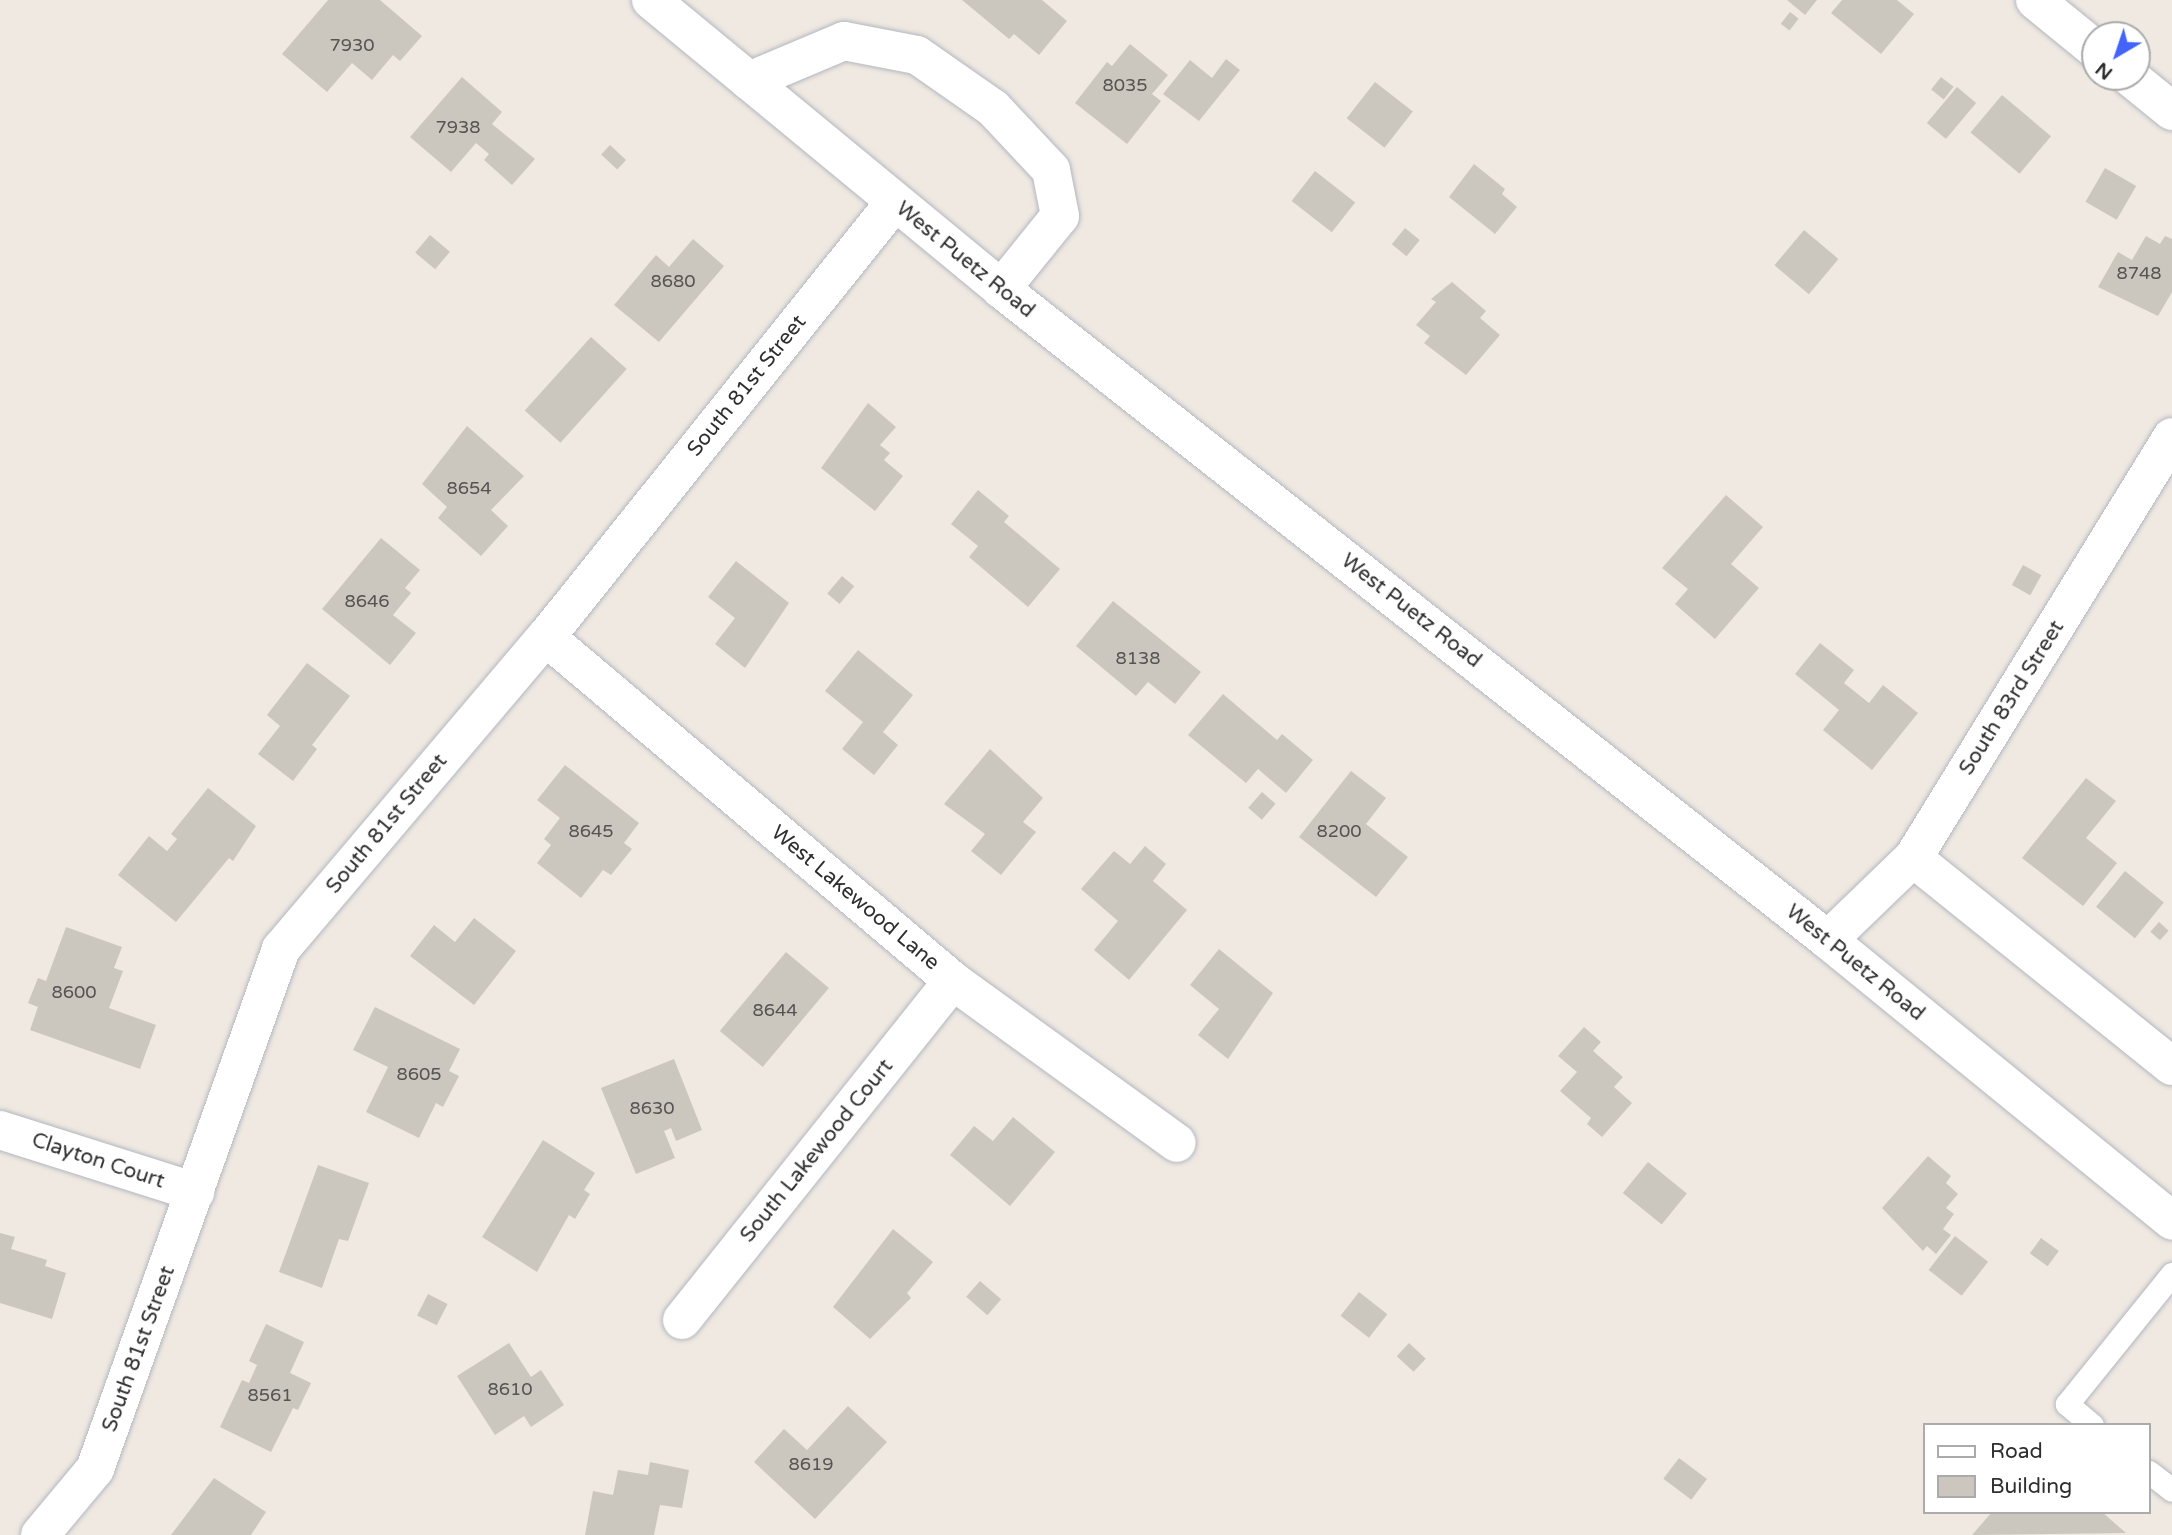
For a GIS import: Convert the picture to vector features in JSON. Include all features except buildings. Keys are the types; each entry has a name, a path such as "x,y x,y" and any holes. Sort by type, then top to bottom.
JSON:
{"street":[{"name":"West Puetz Road","path":"651,0 1001,289 1828,940 2172,1220"},
{"path":"2035,0 2081,37"},
{"path":"749,81 844,41 917,55 993,108 1051,170 1060,216 1001,289"},
{"path":"2147,91 2172,111"},
{"name":"South 81st Street","path":"40,1535 95,1469 281,949 546,637 894,203"},
{"name":"South 83rd Street","path":"1828,940 1913,858 2172,437"},
{"name":"West Lakewood Lane","path":"546,637 953,981 1177,1143"},
{"path":"1913,858 2172,1066"},
{"name":"South Lakewood Court","path":"682,1320 953,981"},
{"name":"Clayton Court","path":"0,1130 195,1192"}],"lane":[{"path":"2090,1423 2067,1404 2172,1274"},
{"path":"2151,1474 2172,1490"}]}
